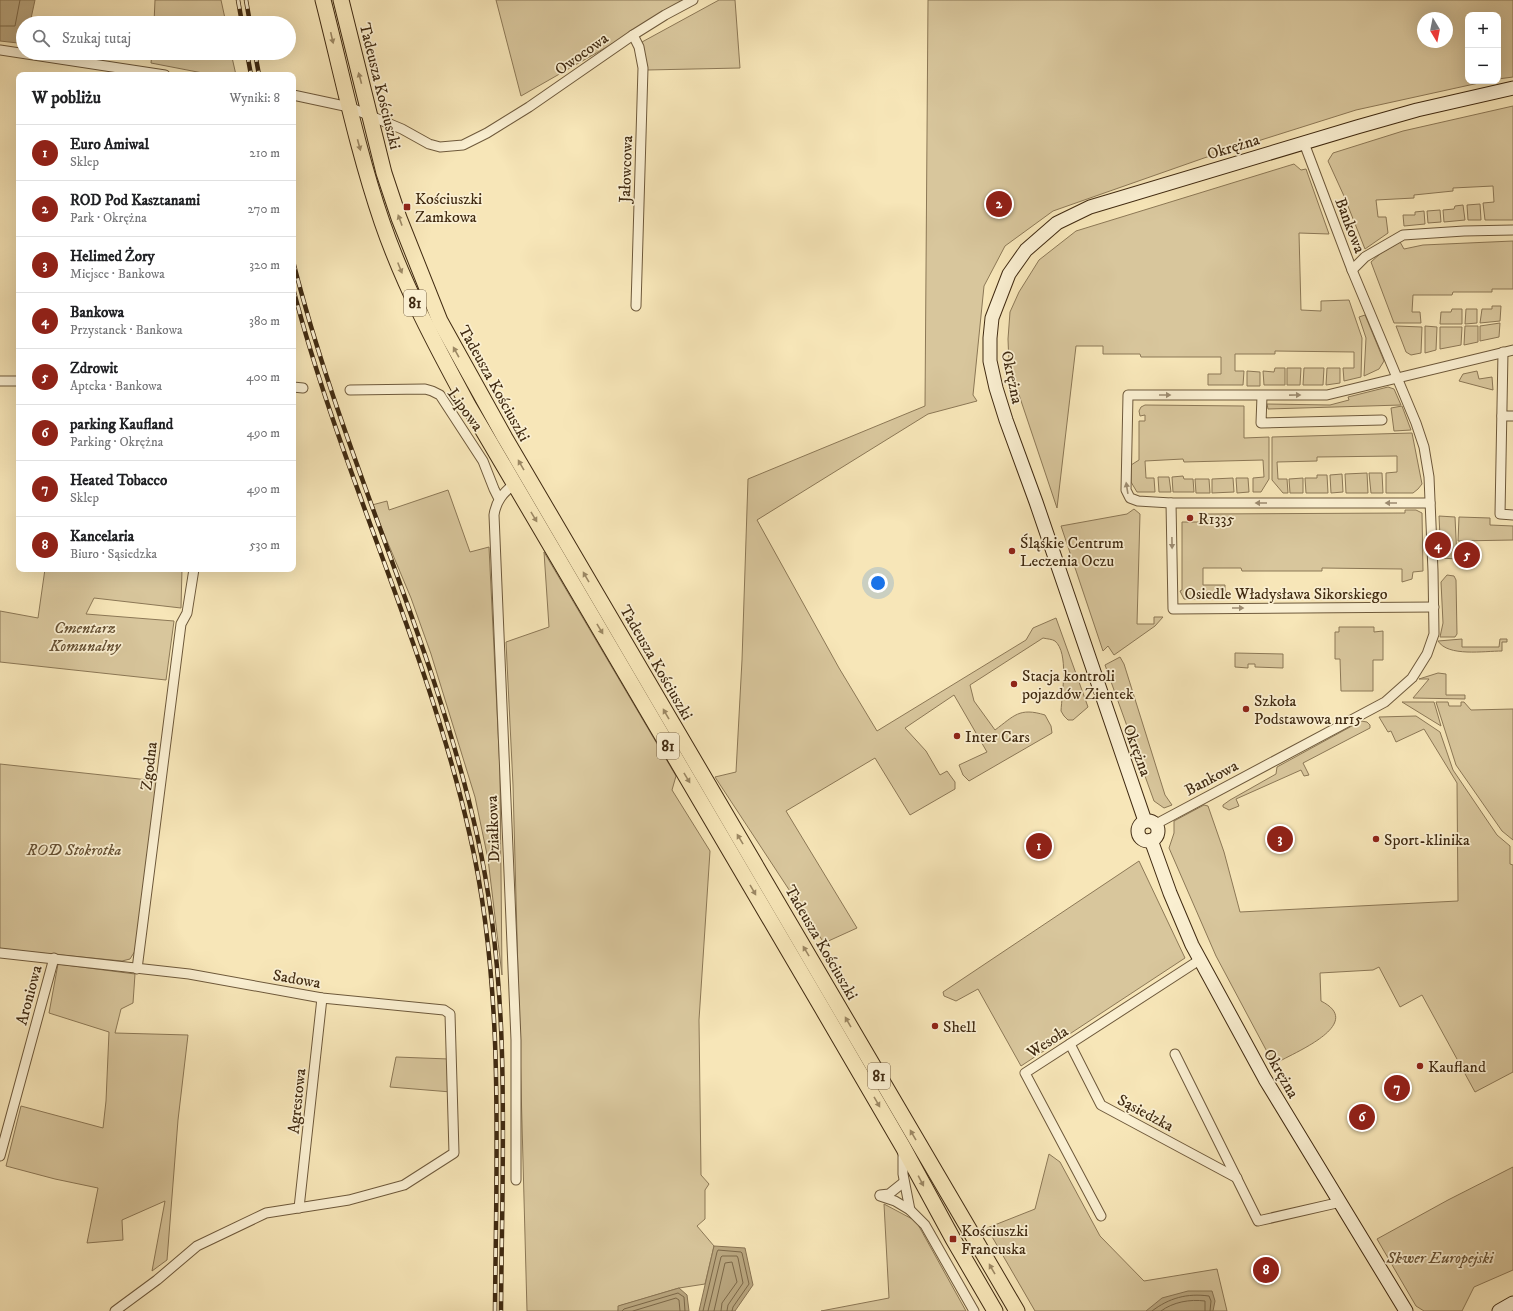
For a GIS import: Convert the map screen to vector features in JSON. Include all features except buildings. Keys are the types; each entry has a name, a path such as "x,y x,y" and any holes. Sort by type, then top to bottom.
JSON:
{"main road":[{"name":"Tadeusza Kościuszki","path":"323,0 349,108 382,223 410,292 434,342 468,405 902,1147 994,1311"},
{"name":"Tadeusza Kościuszki","path":"341,0 384,173 399,218 448,338 497,425 1016,1311"}],"street":[{"name":"Owocowa","path":"296,96 349,108 402,129 429,144 440,147 463,145 487,134 529,107 633,35 693,0"},
{"name":"Jałowcowa","path":"633,35 638,46 644,68 636,306"},
{"path":"0,50 16,53"},
{"path":"63,60 139,72"},
{"name":"Okrężna","path":"1406,1311 1266,1079 1192,945 1170,893 1151,840 1141,838 1138,834 1140,824 1150,823 996,388 992,373 989,350 992,318 1009,274 1026,250 1057,223 1090,207 1304,142 1417,110 1513,88"},
{"name":"Bankowa","path":"1150,823 1389,699 1412,678 1427,654 1434,634 1429,477 1424,447 1416,422 1352,270 1304,142"},
{"path":"1352,270 1366,257 1403,235 1464,231 1513,230"},
{"path":"1430,503 1171,503 1138,501 1130,498 1126,490 1128,395 1327,395 1513,350"},
{"path":"1503,352 1500,514 1513,515"},
{"path":"0,381 16,381"},
{"path":"296,387 303,388"},
{"name":"Lipowa","path":"350,390 425,389 440,395 483,461 499,499"},
{"path":"1262,396 1261,423 1382,420"},
{"path":"1502,416 1513,416"},
{"path":"499,499 514,484"},
{"name":"Działkowa","path":"499,499 495,507 494,536 516,1040 516,1180"},
{"name":"Osiedle Władysława Sikorskiego","path":"1171,503 1173,609 1434,607"},
{"name":"Zgodna","path":"137,969 181,624 187,613 194,572"},
{"name":"Sadowa","path":"0,953 189,974 322,998 444,1010 450,1014 454,1153 404,1185 349,1200 299,1208"},
{"name":"Aroniowa","path":"0,1156 54,958"},
{"name":"Wesoła","path":"1101,1216 1025,1073 1200,959"},
{"name":"Agrestowa","path":"299,1208 322,998"},
{"name":"Sąsiedzka","path":"1070,1044 1101,1105 1237,1178"},
{"path":"1175,1054 1258,1221 1340,1202"},
{"path":"902,1147 904,1182 910,1210"},
{"path":"904,1182 889,1194 880,1196 895,1201 910,1210 925,1225 974,1311"},
{"path":"115,1311 157,1280 197,1246 266,1213 299,1208"},
{"path":"1499,1311 1513,1303"}],"green space":[{"path":"155,0 221,0 224,16 154,16"},
{"path":"496,0 686,0 521,96"},
{"path":"719,0 735,0 740,68 647,70 642,42"},
{"path":"928,0 1513,0 1513,77 1501,79 1501,12 1465,12 1465,84 1474,84 1356,110 1204,158 1053,211 1005,246 984,286 973,395 977,401 928,414 757,520 839,668 877,731 1026,640 1033,628 1056,618 1088,707 1073,720 1068,720 1064,716 1061,711 1064,674 1062,654 1055,641 1043,638 970,685 974,701 995,730 1017,714 1029,712 1045,715 1051,726 1052,733 969,781 963,775 959,765 987,752 954,695 905,728 926,751 940,775 947,771 955,782 955,789 910,815 875,758 786,811 857,928 824,943 715,777 736,772 742,660 748,479 925,406"},
{"path":"151,60 233,60 235,72 198,72 151,63"},
{"path":"1513,106 1513,220 1485,220 1483,203 1494,202 1493,186 1453,188 1453,191 1414,195 1414,198 1376,200 1378,217 1386,217 1388,233 1365,249 1328,161 1333,153 1403,131"},
{"path":"1294,164 1301,170 1306,169 1329,234 1299,233 1301,310 1321,311 1321,301 1349,300 1362,338 1361,377 1344,381 1343,368 1354,368 1354,352 1275,351 1275,354 1235,354 1235,371 1244,371 1243,385 1208,385 1208,374 1221,374 1221,357 1141,357 1140,354 1103,354 1103,346 1076,346 1057,508 1009,365 1008,339 1010,312 1019,292 1039,260 1076,231"},
{"path":"1480,204 1481,220 1468,220 1467,205"},
{"path":"1463,205 1465,220 1444,222 1443,210 1454,209 1455,206"},
{"path":"1440,210 1441,222 1428,223 1427,211"},
{"path":"1424,211 1425,224 1404,226 1403,215 1415,215 1415,212"},
{"path":"1513,241 1513,289 1492,289 1492,292 1453,292 1452,295 1413,295 1412,312 1420,312 1421,323 1394,323 1371,262 1381,253 1400,242 1404,249 1423,245"},
{"path":"1492,306 1501,306 1500,321 1480,323 1482,309 1492,309"},
{"path":"1452,309 1462,309 1462,324 1440,324 1441,312 1451,312"},
{"path":"1466,309 1477,309 1477,323 1465,324"},
{"path":"1365,315 1384,361 1379,369 1364,376 1366,338 1359,317"},
{"path":"1500,323 1499,337 1480,341 1480,326"},
{"path":"1396,326 1422,327 1421,353 1411,355 1406,352"},
{"path":"1425,326 1437,327 1436,350 1425,353"},
{"path":"1465,326 1478,326 1478,342 1464,345"},
{"path":"1440,327 1462,327 1461,345 1440,349"},
{"path":"1275,368 1285,368 1285,385 1264,385 1263,371 1274,372"},
{"path":"1287,368 1301,368 1300,385 1287,385"},
{"path":"1304,368 1324,368 1323,385 1303,385"},
{"path":"1327,368 1340,368 1340,383 1326,385"},
{"path":"1247,371 1260,372 1260,386 1247,386"},
{"path":"1477,371 1479,379 1492,377 1493,390 1459,381 1463,374"},
{"path":"1388,387 1394,389 1401,405 1268,409 1267,404 1330,405 1349,400 1348,397"},
{"path":"1145,405 1244,406 1244,438 1269,437 1269,479 1261,492 1253,492 1253,478 1264,477 1263,460 1184,462 1183,459 1145,461 1146,478 1154,478 1155,492 1137,492 1131,482 1131,465 1139,460 1139,421 1145,421 1145,415 1140,416 1139,411 1141,407"},
{"path":"1402,406 1411,430 1394,431 1391,408"},
{"path":"1412,433 1422,484 1413,493 1386,493 1386,473 1397,472 1397,456 1317,457 1317,461 1277,462 1278,479 1287,479 1288,493 1283,493 1272,480 1272,437"},
{"path":"1367,473 1368,493 1346,493 1345,474"},
{"path":"1369,473 1382,473 1383,493 1371,493"},
{"path":"1342,474 1343,492 1331,493 1330,475"},
{"path":"1317,475 1327,475 1328,493 1306,493 1305,478 1317,478"},
{"path":"1183,476 1184,479 1193,479 1194,492 1173,492 1172,477"},
{"path":"1158,477 1169,477 1171,492 1159,492"},
{"path":"1233,478 1234,492 1212,493 1212,479"},
{"path":"1236,478 1248,478 1249,492 1237,493"},
{"path":"1303,478 1303,493 1290,493 1289,479"},
{"path":"1195,479 1209,479 1210,493 1196,493"},
{"path":"448,490 470,552 489,547 500,771 502,975 488,859 475,797 431,654 411,598 372,505 387,501 389,510"},
{"path":"1134,509 1140,514 1137,624 1154,624 1154,617 1163,617 1155,626 1114,655 1108,646 1103,651 1061,526 1127,514"},
{"path":"1405,510 1416,510 1422,513 1423,571 1413,572 1412,579 1402,582 1402,569 1322,568 1322,571 1242,571 1241,568 1203,568 1203,585 1225,585 1225,599 1184,599 1180,591 1182,590 1182,522 1206,522 1206,514 1405,513"},
{"path":"1439,516 1455,517 1457,559 1441,558"},
{"path":"1459,517 1490,518 1490,525 1513,526 1513,540 1458,541"},
{"path":"544,552 676,776 672,790 710,851 699,1020 701,1175 709,1184 705,1190 705,1219 697,1226 714,1246 705,1284 679,1288 619,1306 618,1311 527,1311 513,785 506,642 549,627"},
{"name":"Cmentarz Komunalny","path":"45,572 182,572 181,608 94,598 86,614 174,621 166,680 0,662 0,611 38,618"},
{"path":"1447,575 1454,576 1456,580 1457,634 1455,637 1440,637 1443,623 1441,582"},
{"path":"1339,627 1374,627 1374,632 1383,631 1383,660 1373,660 1373,691 1341,691 1340,659 1335,659 1335,632 1339,632"},
{"path":"1462,639 1462,647 1499,647 1500,639 1507,639 1507,642 1502,642 1502,651 1467,652 1450,649 1443,646 1438,641"},
{"path":"1235,653 1283,654 1283,668 1255,667 1255,664 1248,664 1248,668 1235,667"},
{"path":"1120,657 1124,664 1165,795 1172,805 1164,808 1154,801 1105,665"},
{"path":"1438,673 1446,674 1446,695 1465,695 1465,699 1413,698 1429,679 1419,679"},
{"path":"1402,702 1434,702 1441,726"},
{"path":"1436,702 1448,702 1449,706 1461,706 1461,702 1464,702 1471,710 1513,709 1513,840 1502,831 1456,765"},
{"path":"1416,716 1440,732 1453,770 1497,835 1510,846 1510,864 1513,865 1513,1072 1475,1092 1422,995 1400,1007 1379,967 1373,970 1320,973 1321,1001 1333,1009 1336,1018 1332,1027 1324,1036 1300,1050 1280,1061 1272,1061 1216,956 1169,848 1174,833 1174,821 1204,805 1208,806 1224,852 1240,912 1458,901 1457,783 1424,729 1396,742 1391,731 1388,732 1379,717"},
{"path":"1361,721 1367,722 1370,725 1370,728 1303,763 1309,775 1304,776 1301,770 1236,799 1239,806 1229,810 1223,807 1223,805 1230,800 1276,774 1277,767"},
{"name":"ROD Stokrotka","path":"0,764 158,781 135,951 130,959 122,961 0,949"},
{"path":"1139,861 1185,958 1021,1066 978,989 956,1001 944,996 943,992"},
{"path":"58,964 135,974 133,1003 121,1009 115,1033 188,1035 178,1120 167,1260 152,1271 165,1201 122,1220 123,1240 87,1243 98,1188 55,1179 6,1166 21,1106 103,1128 106,1101 109,1032 49,1013"},
{"path":"396,1057 449,1059 451,1092 390,1087"},
{"path":"1049,1154 1060,1162 1100,1236 1144,1281 1217,1269 1227,1311 1035,1311 987,1228 1035,1209"},
{"name":"Skwer Europejski","path":"1513,1167 1513,1270 1474,1287 1462,1311 1424,1311 1416,1306 1377,1239 1448,1200"},
{"path":"884,1204 916,1221 966,1311 821,1311 889,1298"}],"water":[{"path":"0,0 35,0 32,16 16,16 16,43 0,41"},
{"path":"714,1246 745,1248 753,1285 735,1311 699,1311"},
{"path":"679,1288 687,1295 689,1311 618,1311 618,1306"},
{"path":"1188,1291 1212,1291 1215,1301 1213,1311 1146,1311 1162,1298"}],"railway":[{"path":"238,0 241,16"},
{"path":"246,0 249,16"},
{"path":"248,60 250,72"},
{"path":"256,60 258,72"},
{"path":"296,272 313,334 336,405 437,690 477,835 488,893 496,953 500,1012 503,1132 501,1311"},
{"path":"296,298 335,426 431,697 452,766 470,836 481,894 489,953 494,1012 497,1133 495,1311"}],"place":[{"name":"ROD Pod Kasztanami","path":"999,204"},
{"name":"Kościuszki Zamkowa","path":"407,207"},
{"name":"R1335","path":"1190,518"},
{"name":"Bankowa","path":"1438,545"},
{"name":"Śląśkie Centrum Leczenia Oczu","path":"1012,551"},
{"name":"Zdrowit","path":"1467,555"},
{"name":"Stacja kontroli pojazdów Zientek","path":"1014,684"},
{"name":"Szkoła Podstawowa nr15","path":"1246,709"},
{"name":"Inter Cars","path":"957,736"},
{"name":"Helimed Żory","path":"1280,839"},
{"name":"Sport-klinika","path":"1376,839"},
{"name":"Euro Amiwal","path":"1039,846"},
{"name":"Shell","path":"935,1026"},
{"name":"Kaufland","path":"1420,1066"},
{"name":"Heated Tobacco","path":"1397,1088"},
{"name":"parking Kaufland","path":"1362,1117"},
{"name":"Kościuszki Francuska","path":"953,1239"},
{"name":"Kancelaria","path":"1266,1270"}]}
